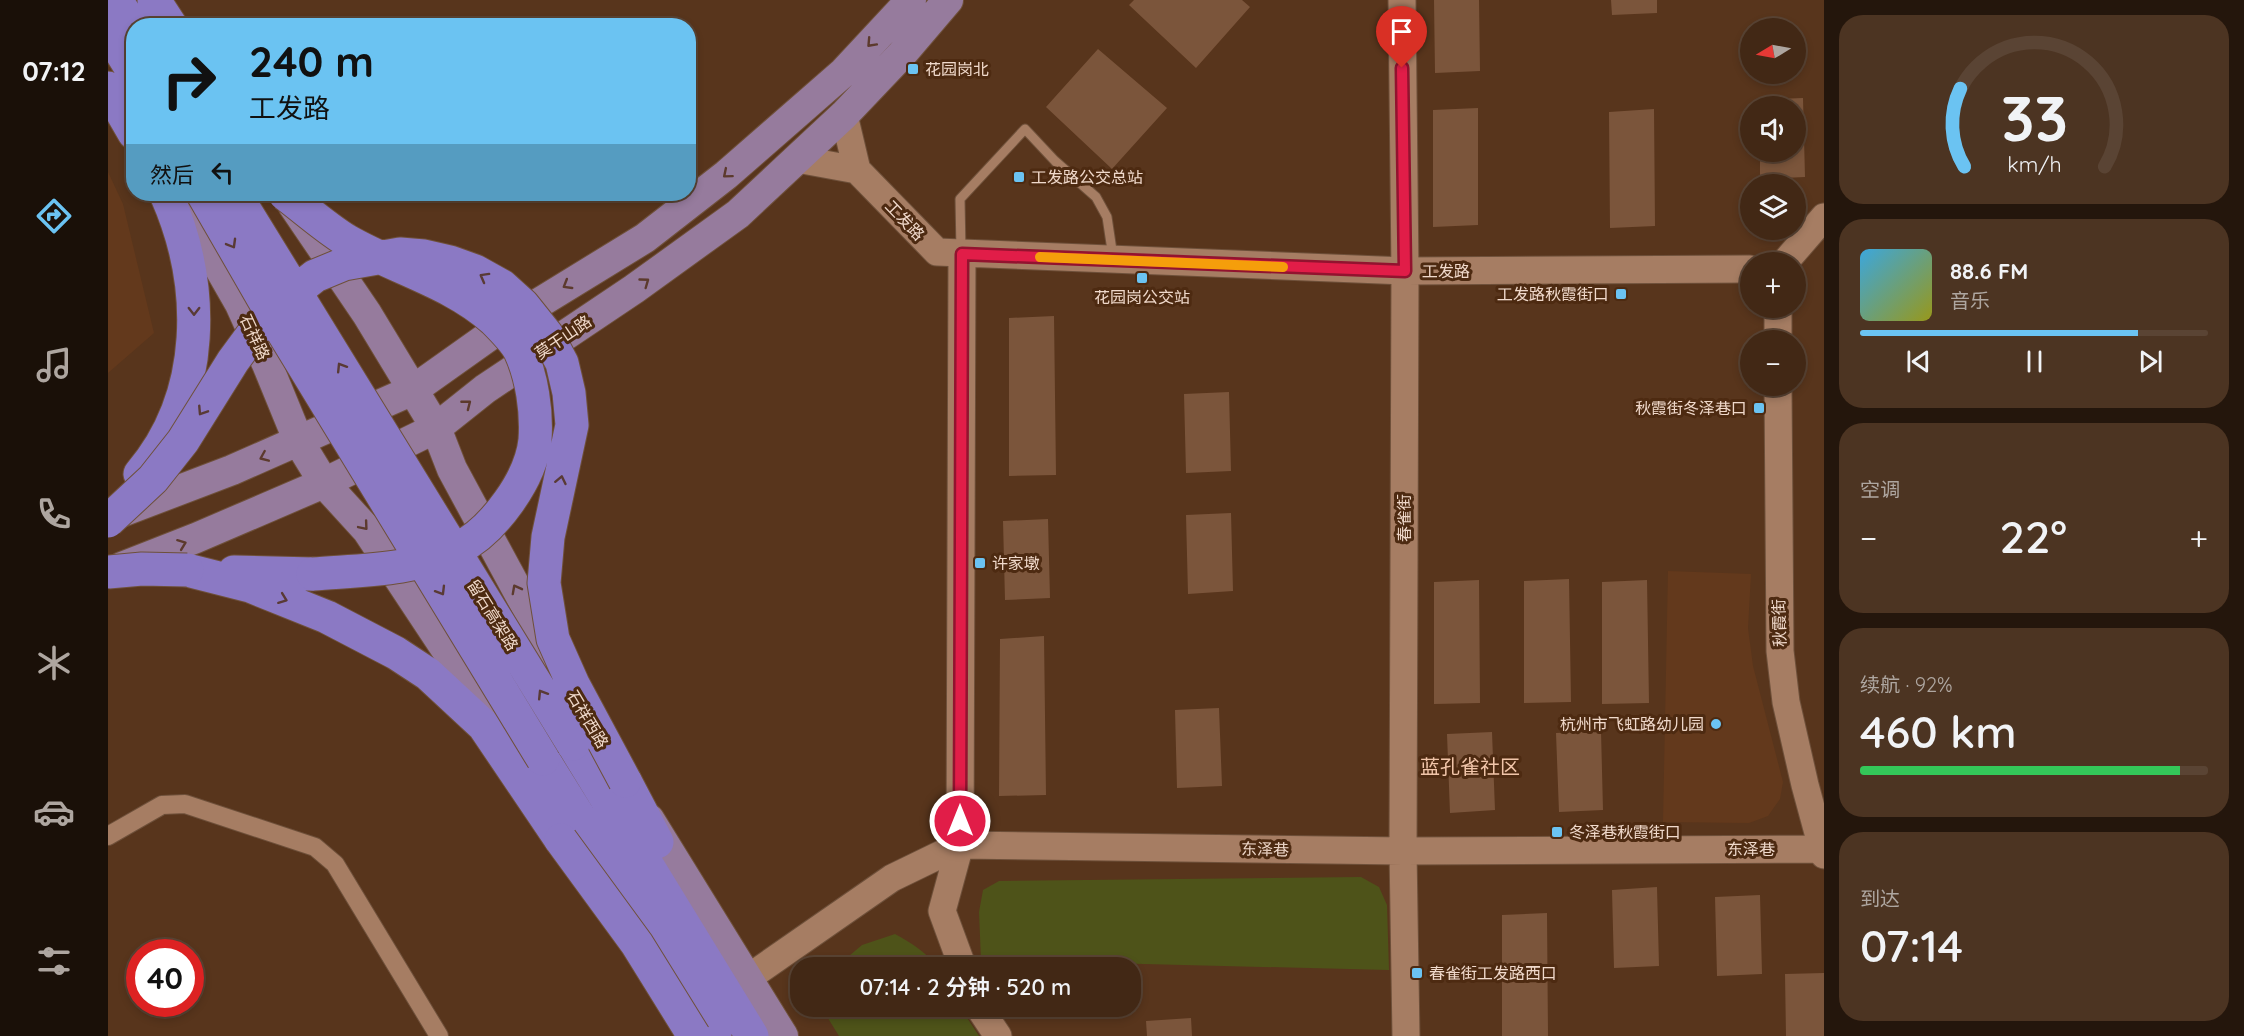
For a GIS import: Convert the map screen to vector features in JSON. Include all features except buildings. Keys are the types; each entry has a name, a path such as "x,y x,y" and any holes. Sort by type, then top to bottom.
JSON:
{"highway":[{"path":"116,0 122,31"},
{"path":"154,0 166,18"},
{"path":"108,88 126,118"},
{"path":"108,504 142,473 159,448 175,414 190,365 194,337 194,290 184,238 169,201"},
{"name":"留石高架路","path":"207,201 290,344 715,1036"},
{"name":"留石高架路","path":"239,201 752,1036"},
{"path":"108,573 142,569 313,574 406,566 438,557 461,547 485,529 506,505 530,461 535,441 531,385 519,349 493,320 458,295 346,240 294,201"},
{"path":"108,519 153,479 183,441 233,361 258,327 286,299 315,276 344,264 400,254 424,255 475,271 502,286 523,305 548,335 562,363 569,393 572,425 548,537 544,584 553,639 573,684 703,927 752,1036"},
{"path":"187,570 250,586 327,617 396,653 428,674 469,710 496,742 561,840 638,944 693,1036"}],"main road":[{"path":"111,0 122,31"},
{"path":"167,0 177,18"},
{"path":"696,198 844,72 910,0"},
{"name":"莫干山路","path":"108,573 324,483 436,428 485,389 634,289 738,214 844,115 902,54 948,0"},
{"path":"108,71 126,102"},
{"name":"石祥路","path":"181,201 240,304 298,442 324,483"},
{"path":"290,201 367,314 413,390"},
{"path":"108,519 232,470 413,390 513,319 645,238 693,201"},
{"name":"石祥西路","path":"413,390 436,428 452,469 580,707 783,1036"},
{"path":"324,483 367,530 413,598 693,1036"},
{"path":"726,1036 558,744 752,1036"}],"street":[{"name":"春雀街","path":"1402,0 1405,271 1403,850 1406,1036"},
{"path":"797,159 857,170 844,115"},
{"name":"工发路","path":"857,170 937,252 1405,271 1740,269"},
{"path":"1794,252 1824,217"},
{"path":"959,957 942,911 960,845 962,254"},
{"name":"秋霞街","path":"1778,396 1780,651 1786,702 1822,852"},
{"path":"108,836 162,805 185,804 315,847 334,864 439,1036"},
{"name":"东泽巷","path":"748,978 892,878 960,845 1822,852"},
{"path":"985,1017 998,1036"}],"lane":[{"path":"962,254 960,199 1025,129 1055,161 1096,197 1107,217 1113,260"}],"shaded area":[{"path":"108,172 123,204 154,333 108,373"},
{"name":"杭州市飞虹路幼儿园","path":"1668,571 1751,574 1748,628 1753,666 1783,782 1780,799 1768,816 1749,823 1663,822"}],"green space":[{"path":"1361,877 1379,887 1387,905 1389,970 1141,964 1141,957 981,957 979,912 983,890 999,881"},
{"path":"895,934 928,957 848,957 862,945"},
{"path":"827,1017 967,1017 979,1036 839,1036"}],"slow traffic":[{"path":"1040,257 1283,267"}],"place":[{"name":"花园岗北","path":"913,69"},
{"name":"工发路公交总站","path":"1019,177"},
{"name":"花园岗公交站","path":"1142,278"},
{"name":"工发路秋霞街口","path":"1621,294"},
{"name":"秋霞街冬泽巷口","path":"1759,408"},
{"name":"许家墩","path":"980,563"},
{"name":"杭州市飞虹路幼儿园","path":"1716,724"},
{"name":"冬泽巷秋霞街口","path":"1557,832"},
{"name":"春雀街工发路西口","path":"1417,973"}],"district":[{"name":"蓝孔雀社区","path":"1470,767"}],"route":[{"path":"960,821 962,254 1405,271 1402,68"}]}
